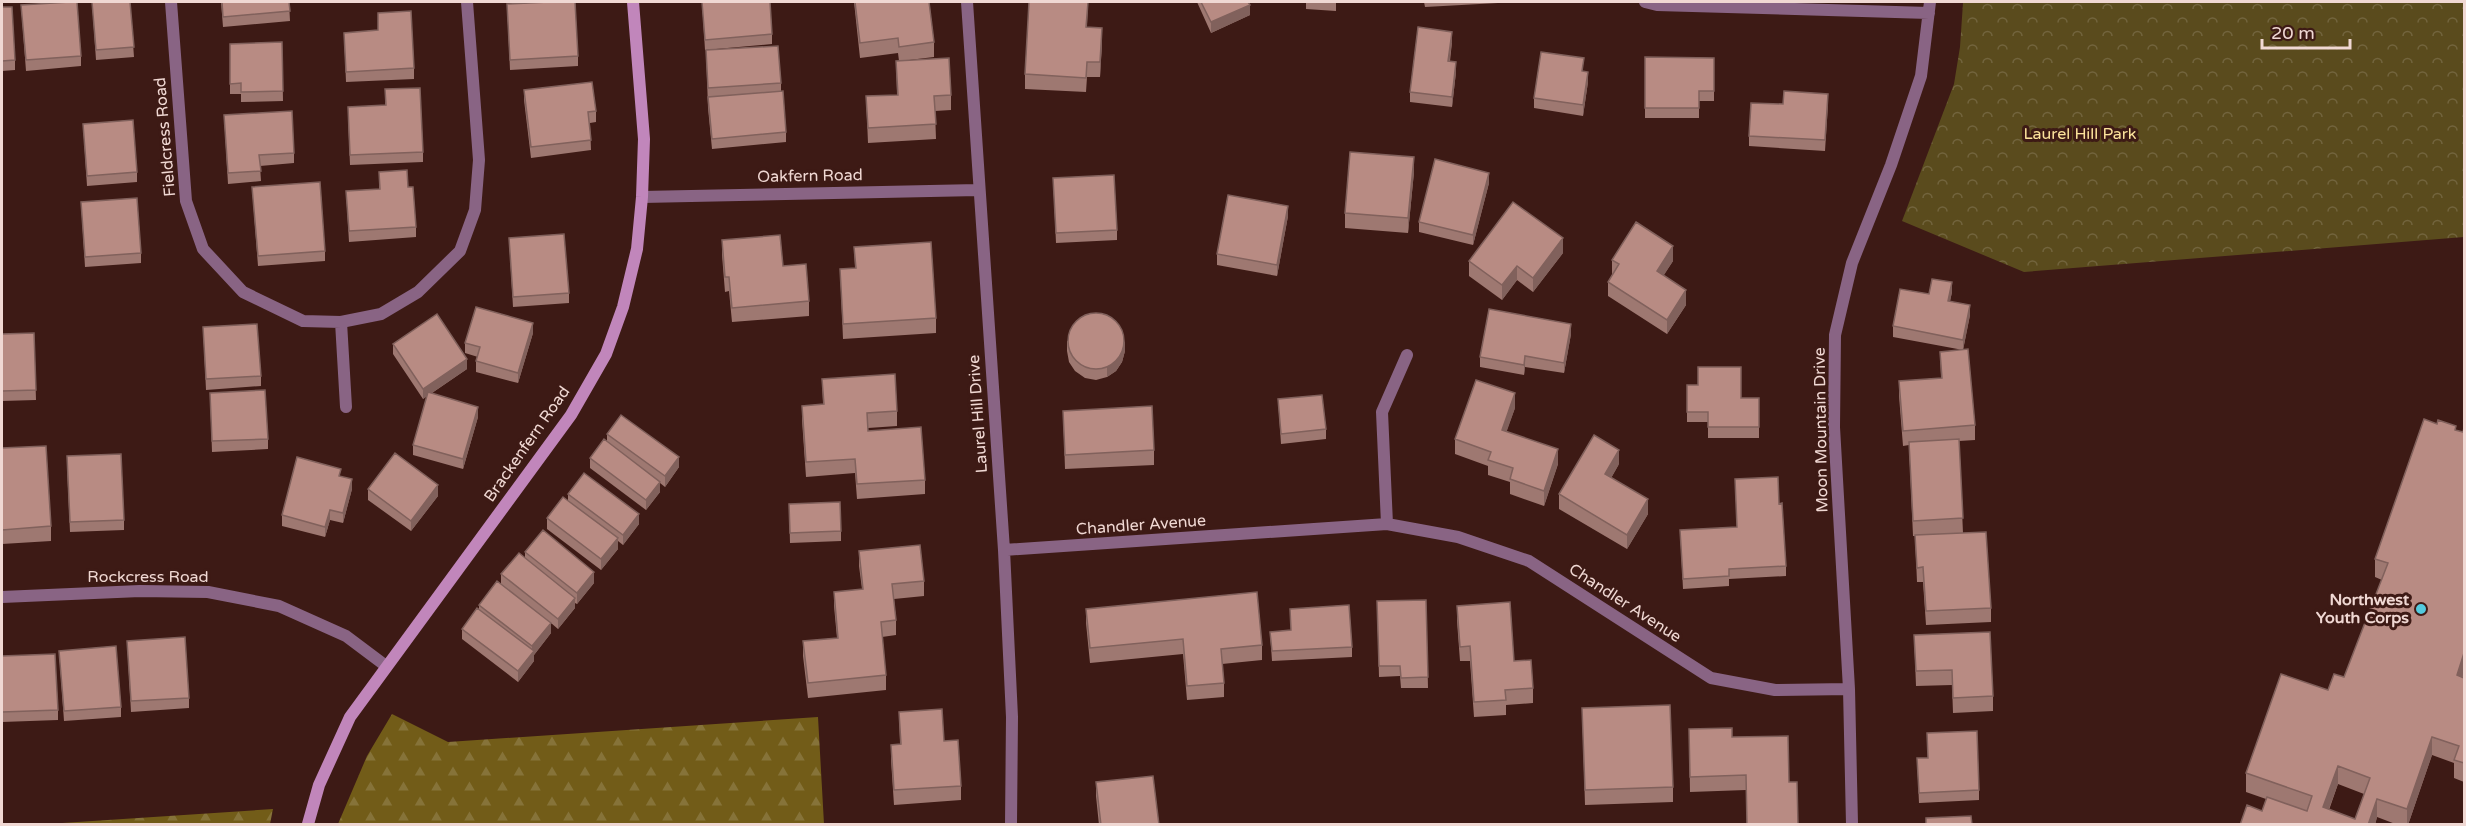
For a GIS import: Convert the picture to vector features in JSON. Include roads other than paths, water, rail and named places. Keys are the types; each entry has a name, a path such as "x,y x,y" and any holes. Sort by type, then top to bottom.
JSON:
{"street":[{"name":"Fieldcress Road","path":"171,2 186,201 203,249 243,292 303,321 341,322 381,314 418,292 460,250 475,210 479,160 467,2"},
{"name":"Brackenfern Road","path":"308,825 319,785 350,717 571,415 606,354 623,307 637,249 642,197 644,139 633,2"},
{"name":"Laurel Hill Drive","path":"967,2 1004,550 1012,717 1011,825"},
{"name":"Moon Mountain Drive","path":"1645,2 1657,5 1929,7 1921,76 1891,165 1852,263 1835,335 1834,427 1849,689 1852,825"},
{"name":"Oakfern Road","path":"642,197 978,190"},
{"path":"341,322 346,407"},
{"path":"1387,524 1382,412 1407,355"},
{"name":"Chandler Avenue","path":"1004,550 1387,524 1458,537 1529,561 1711,678 1775,690 1849,689"},
{"name":"Rockcress Road","path":"2,597 140,591 208,592 279,606 346,636 386,666"}],"place":[{"name":"Northwest Youth Corps","path":"2421,609"}],"park label":[{"name":"Laurel Hill Park","path":"2080,134"}]}
